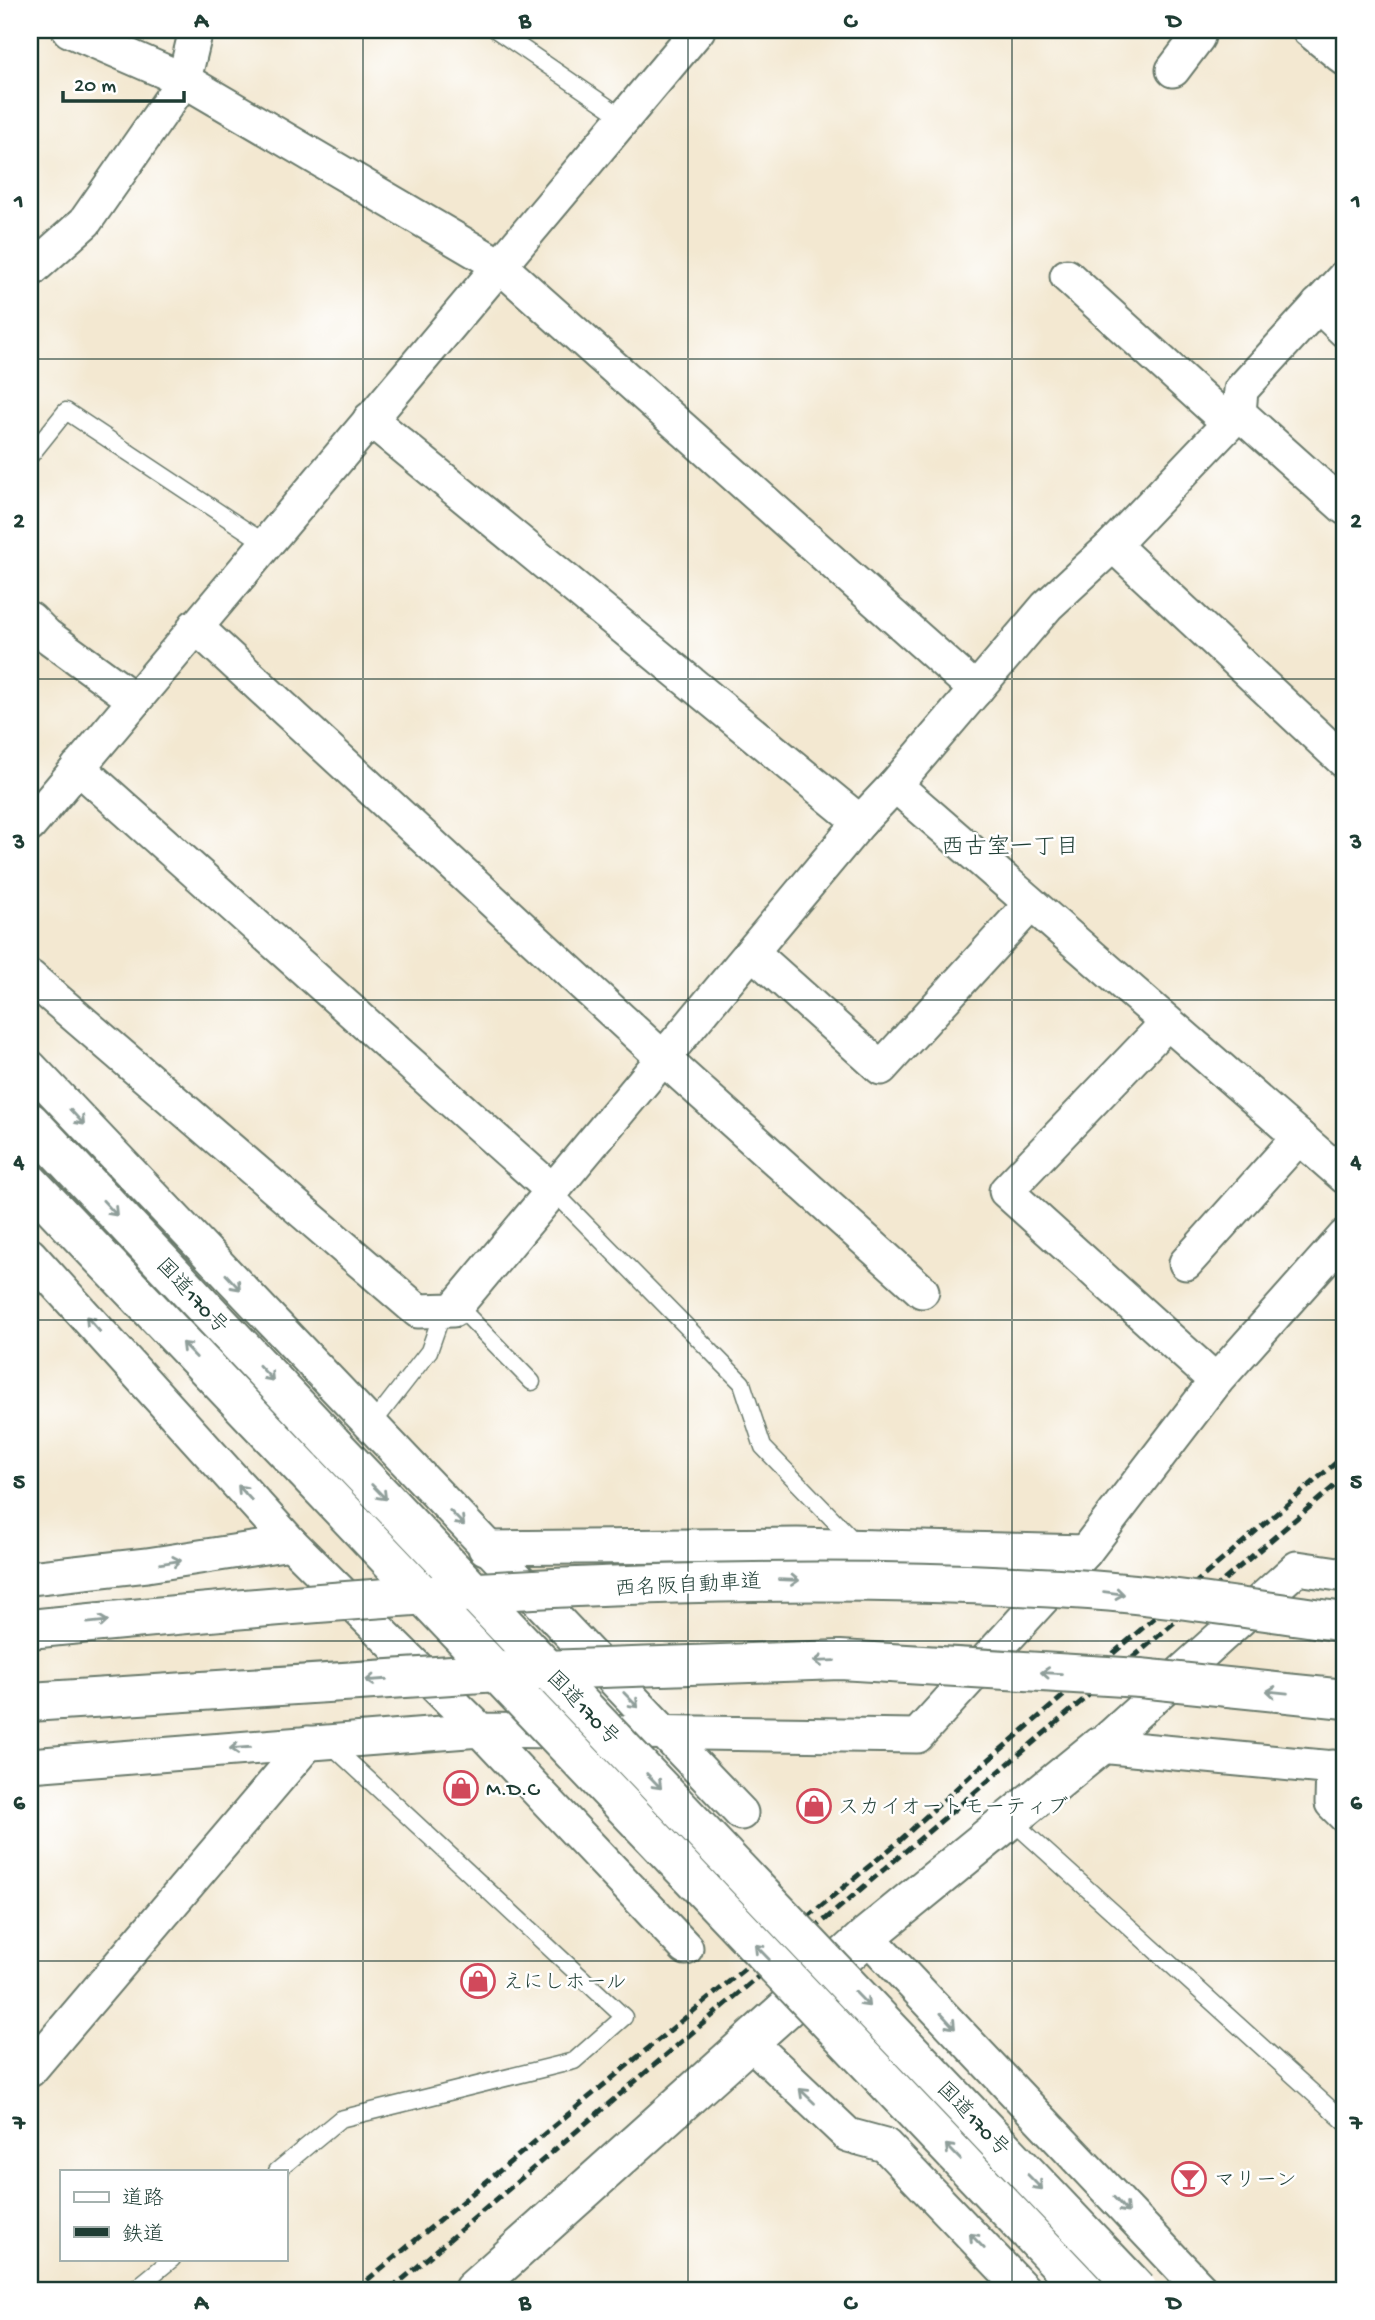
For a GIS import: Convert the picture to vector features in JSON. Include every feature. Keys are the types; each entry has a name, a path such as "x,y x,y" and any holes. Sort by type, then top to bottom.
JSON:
{"main road":[{"name":"国道170号","path":"30,1122 1139,2290"},
{"name":"国道170号","path":"30,1183 1084,2290"},
{"name":"西名阪自動車道","path":"30,1629 231,1609 770,1580 1091,1590 1345,1622"},
{"path":"30,1703 514,1671 840,1660 1140,1678 1345,1699"},
{"path":"473,2290 867,1936 1100,1746"}],"street":[{"path":"69,30 184,80 499,265 976,690"},
{"path":"30,271 85,222 184,80 196,30"},
{"path":"30,825 698,30"},
{"path":"1173,70 1198,37 1199,30"},
{"path":"1309,30 1345,59"},
{"path":"1068,276 1345,509"},
{"path":"30,977 418,1311 450,1308 553,1191 860,822 895,785 1047,606 1113,545 1234,418 1241,390 1345,276"},
{"path":"1318,305 1345,331"},
{"path":"370,419 860,822"},
{"path":"1113,545 1345,762"},
{"path":"30,619 46,635 135,700"},
{"path":"195,626 664,1059 922,1291"},
{"path":"79,766 553,1191"},
{"path":"895,785 1345,1177"},
{"path":"753,953 881,1068 1030,905"},
{"path":"1167,1023 1006,1191 1216,1381"},
{"path":"30,1068 485,1548 741,1813"},
{"path":"1186,1263 1299,1137"},
{"path":"30,1765 480,1730 917,1736 1085,1552 1216,1381 1345,1236"},
{"path":"30,1255 291,1544 480,1730 686,1948"},
{"path":"30,1578 147,1565 291,1544"},
{"path":"485,1548 860,1546 1085,1552"},
{"path":"1100,1746 1297,1568 1345,1575"},
{"path":"30,2070 318,1742"},
{"path":"1100,1746 1339,1768 1332,1803 1345,1815"},
{"path":"867,1936 1202,2290"},
{"path":"750,2042 848,2135 885,2145 1024,2290"}],"lane":[{"path":"496,30 515,35 624,118"},
{"path":"30,456 66,411 265,543"},
{"path":"553,1191 742,1383 763,1447 860,1546"},
{"path":"370,1427 429,1351 450,1308 532,1382"},
{"path":"278,2170 340,2119 574,2061 624,2017 318,1742"},
{"path":"1010,1819 1345,2122"},
{"path":"134,2290 171,2260"}],"railway":[{"path":"355,2290 896,1844 971,1775 1345,1455"},
{"path":"390,2290 1345,1477"}],"place":[{"name":"M.D.C","path":"461,1788"},
{"name":"スカイオートモーティブ","path":"814,1806"},
{"name":"えにしホール","path":"478,1981"},
{"name":"マリーン","path":"1189,2179"}],"district":[{"name":"西古室一丁目","path":"1010,845"}]}
